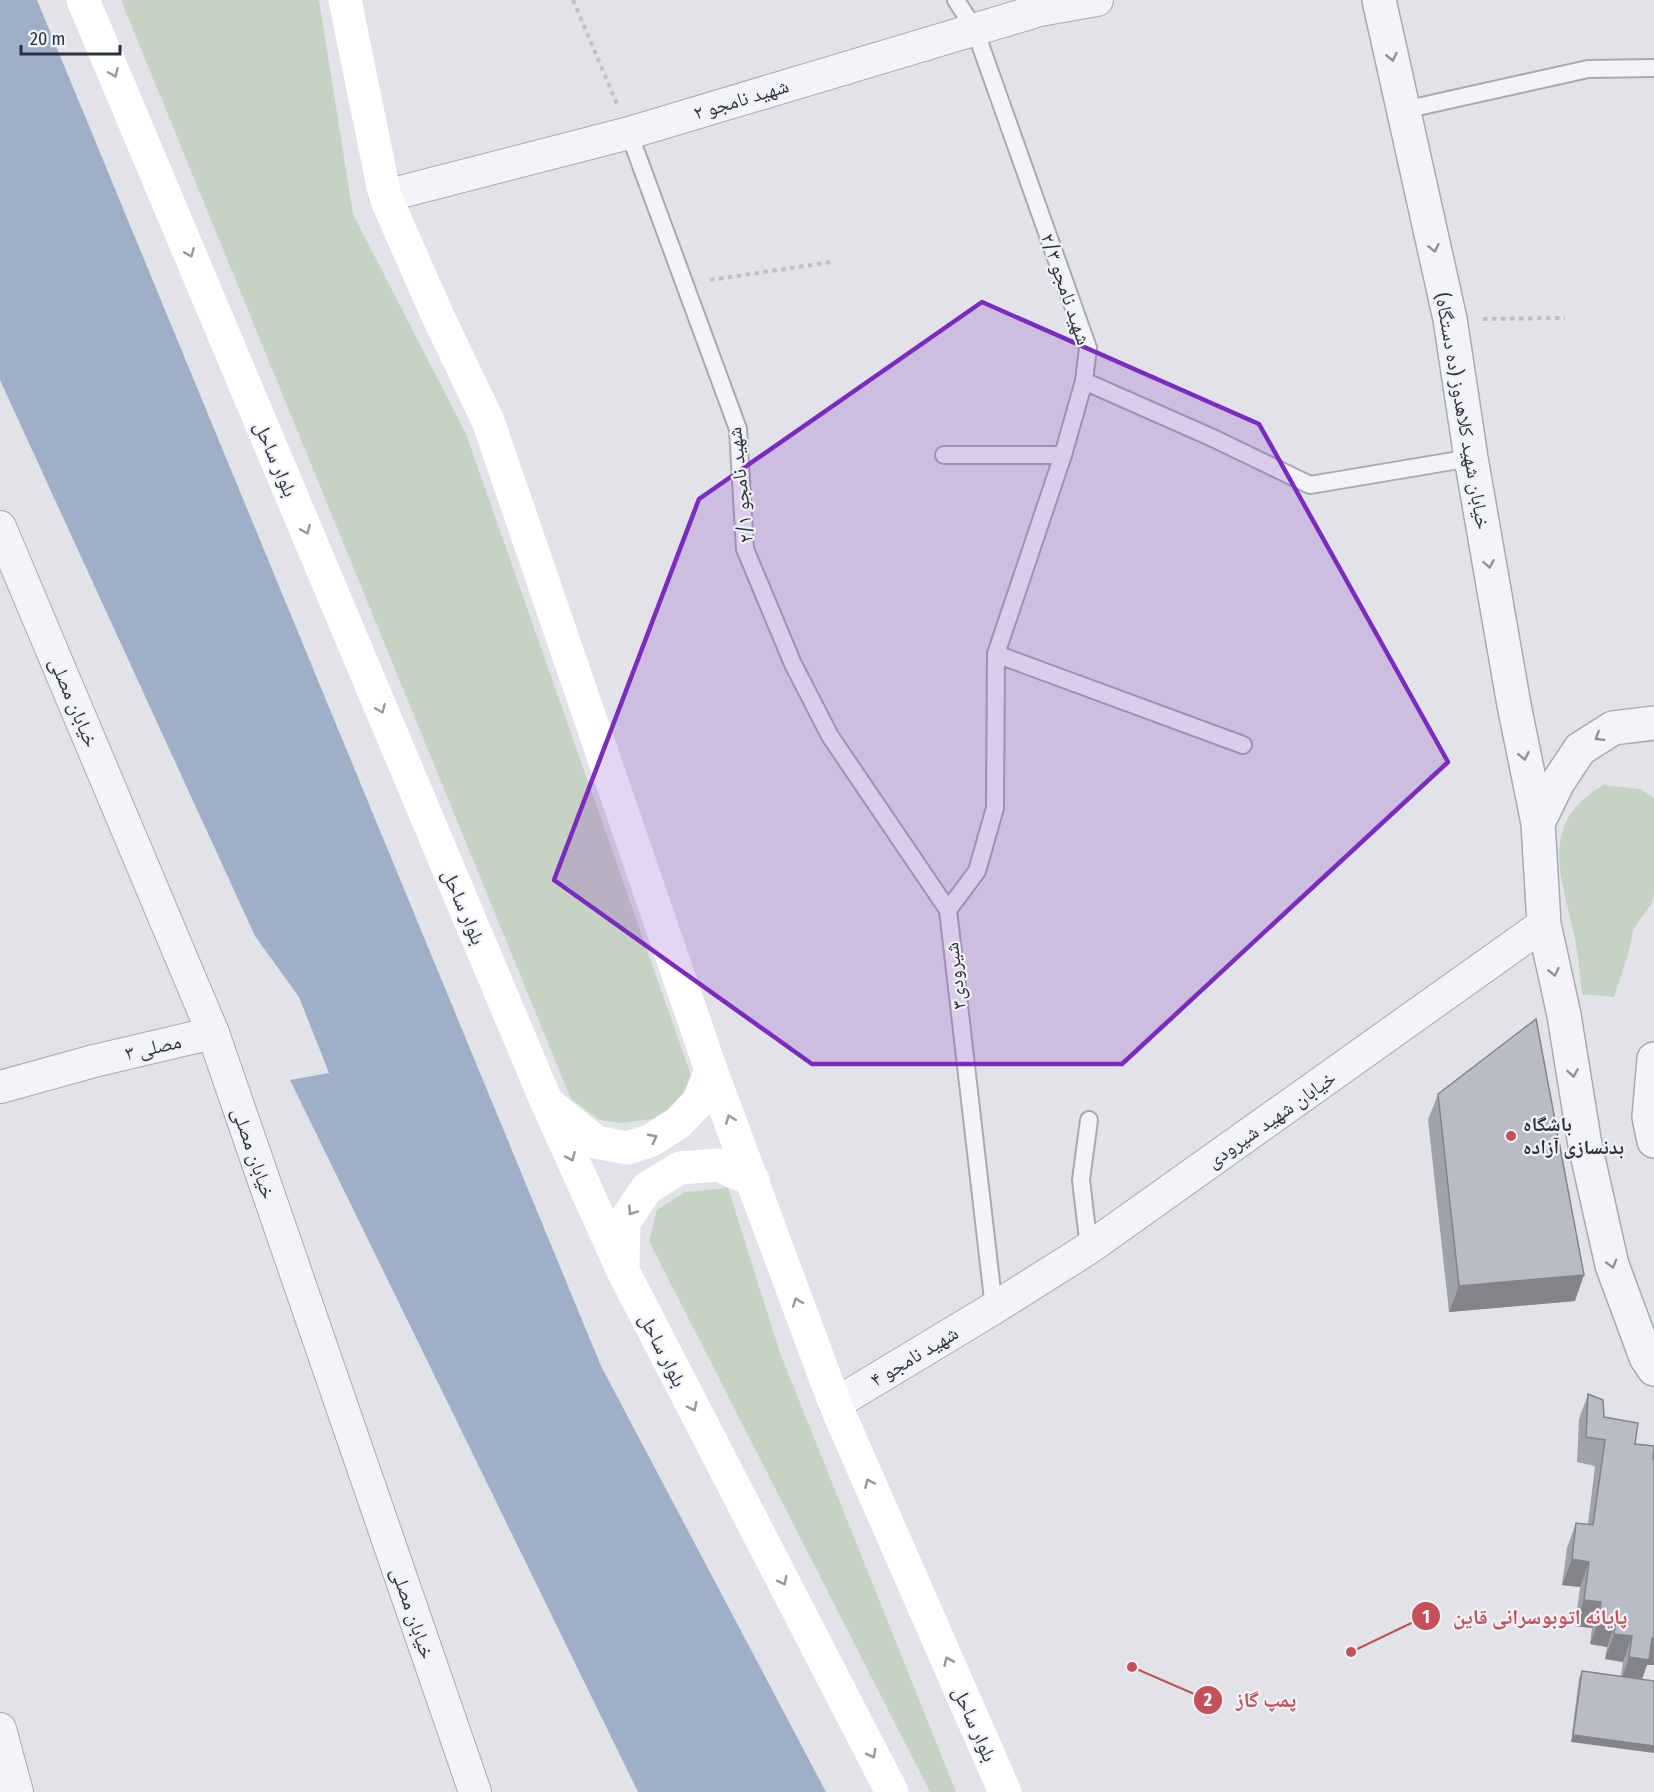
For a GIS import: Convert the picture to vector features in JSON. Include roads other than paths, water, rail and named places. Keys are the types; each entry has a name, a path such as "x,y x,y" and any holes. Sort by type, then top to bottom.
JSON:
{"main road":[{"name":"بلوار ساحل","path":"83,0 547,1103 622,1271 892,1792"},
{"name":"بلوار ساحل","path":"345,0 385,196 436,312 488,421 711,1070 835,1404 1005,1792"},
{"path":"547,1103 596,1142 627,1148 650,1141 678,1123 698,1102 711,1070"},
{"path":"622,1271 624,1222 647,1188 680,1168 718,1165 753,1180"}],"street":[{"name":"شهید نامجو ۲","path":"385,196 629,133 1040,10 1097,0"},
{"name":"خیابان شهید کلاهدوز (ده دستگاه)","path":"1379,0 1450,320 1471,458 1514,705 1538,823 1544,924 1564,1016 1585,1145 1612,1265 1646,1357 1654,1369"},
{"name":"خیابان مصلی","path":"0,527 213,1033 475,1792"},
{"path":"1538,823 1558,782 1580,749 1613,728 1653,722"},
{"name":"خیابان شهید شیرودی","path":"994,1308 1089,1248 1544,924"},
{"name":"مصلی ۳","path":"0,1087 94,1061 213,1033"},
{"path":"1654,1059 1649,1117 1654,1141"},
{"name":"شهید نامجو ۴","path":"835,1404 994,1308"},
{"path":"0,1730 10,1786"}],"lane":[{"name":"شهید نامجو ۲/۳","path":"956,0 975,30 1088,348 1084,381 1063,455 996,654"},
{"path":"1404,110 1588,69 1654,68"},
{"name":"شهید نامجو ۲/۱","path":"629,133 738,429 746,549 793,664 830,736 948,910"},
{"path":"1084,381 1215,439 1310,485 1471,458"},
{"path":"944,455 1063,455"},
{"path":"948,910 976,871 995,808 996,654 1243,745"},
{"name":"شیرودی۳","path":"948,910 994,1308"},
{"path":"1089,1120 1081,1180 1089,1248"}],"water":[{"path":"0,0 37,0 601,1366 826,1792 638,1792 290,1080 329,1073 299,997 255,936 0,380"}],"place":[{"name":"باشگاه بدنسازی آزاده","path":"1511,1136"},
{"name":"پایانه اتوبوسرانی قاین","path":"1351,1652"},
{"name":"پمپ گاز","path":"1132,1667"}]}
